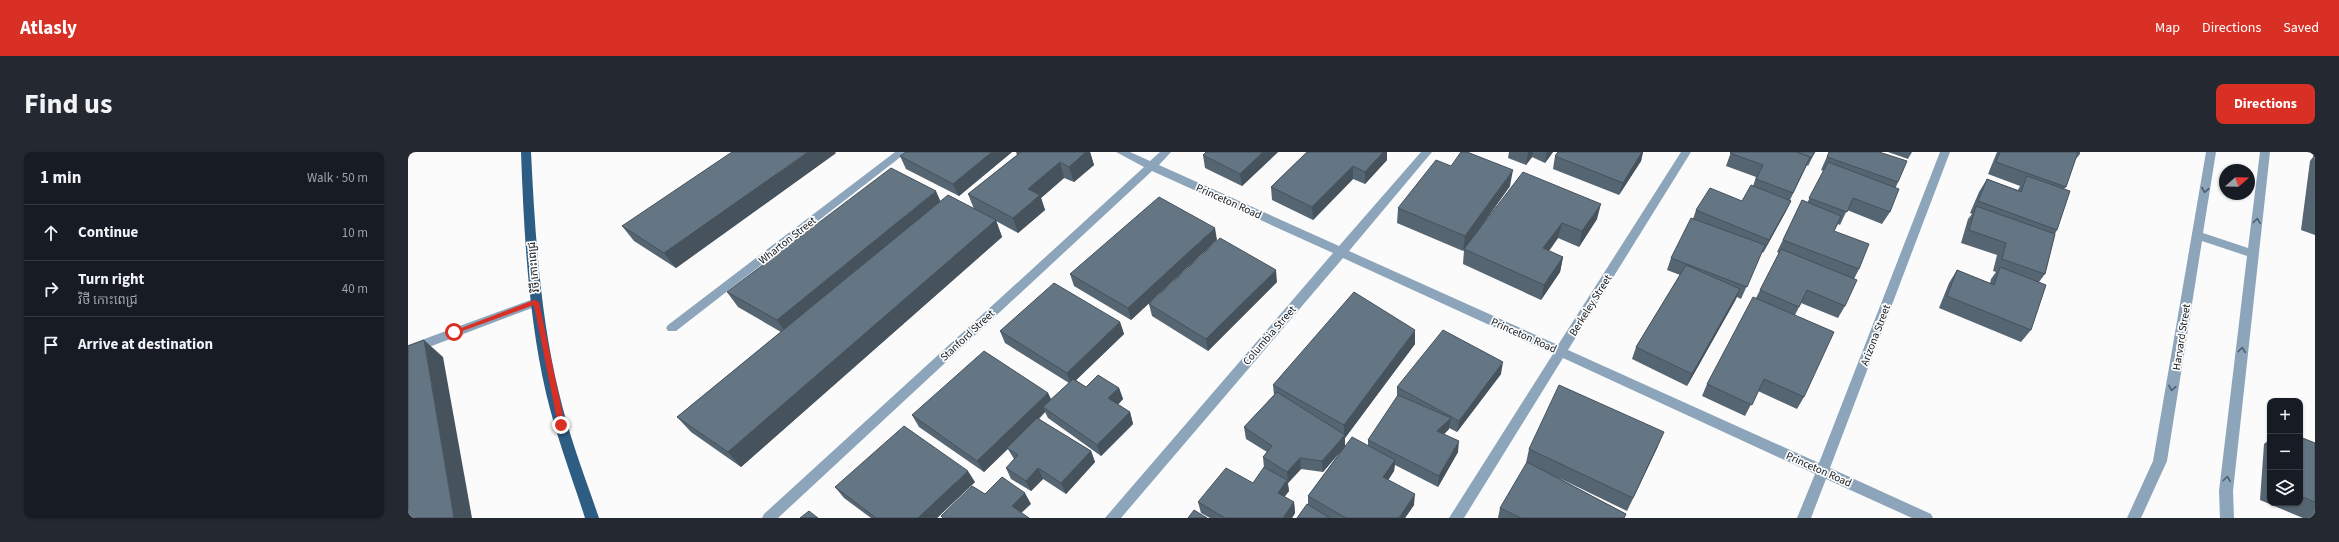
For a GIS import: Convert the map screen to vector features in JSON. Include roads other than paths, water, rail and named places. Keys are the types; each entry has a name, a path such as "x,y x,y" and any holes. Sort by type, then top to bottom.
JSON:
{"main road":[{"name":"វិថី កោះពេជ្រ","path":"526,152 536,302 561,425 592,518"}],"street":[{"name":"Wharton Street","path":"672,328 902,152"},
{"name":"Princeton Road","path":"1121,152 1926,518"},
{"name":"Stanford Street","path":"768,518 1166,152"},
{"name":"Columbia Street","path":"1112,518 1427,152"},
{"name":"Berkeley Street","path":"1456,518 1686,152"},
{"name":"Arizona Street","path":"1804,518 1945,152"},
{"name":"Harvard Street","path":"2134,518 2160,461 2211,152"},
{"path":"2227,518 2226,491 2265,152"},
{"path":"2198,235 2253,254"},
{"path":"408,350 536,302"}]}
